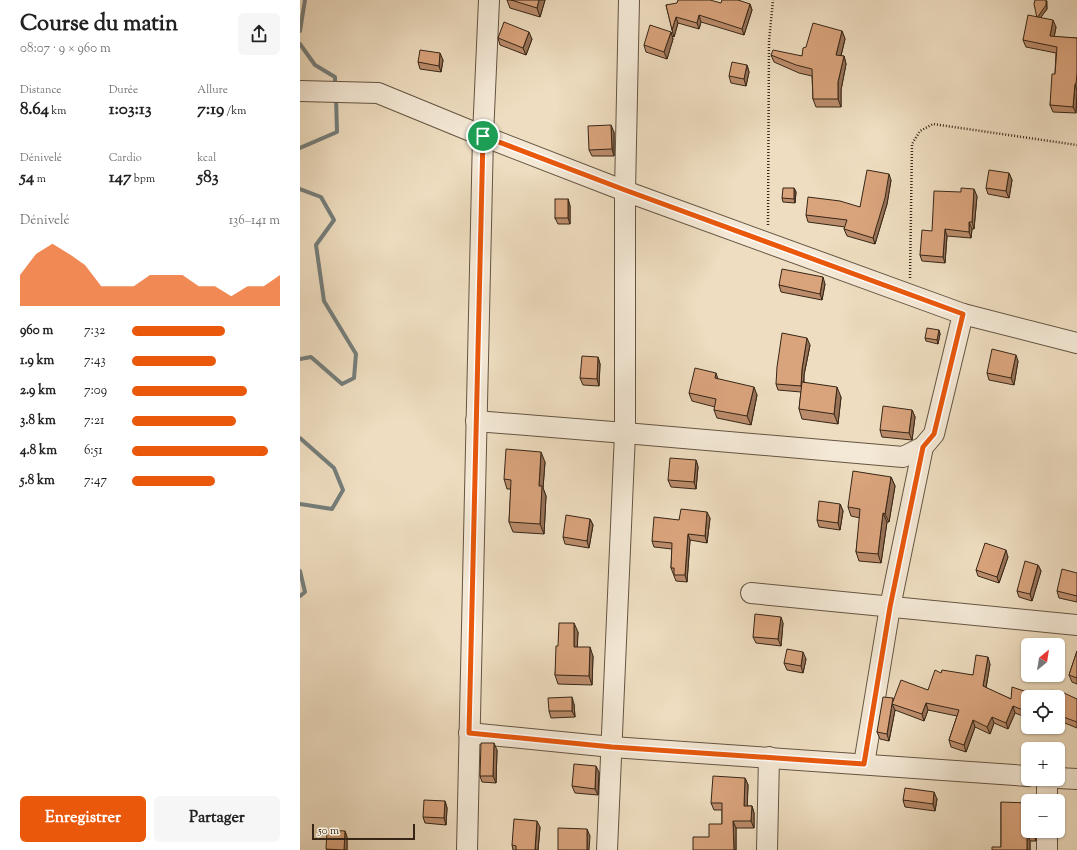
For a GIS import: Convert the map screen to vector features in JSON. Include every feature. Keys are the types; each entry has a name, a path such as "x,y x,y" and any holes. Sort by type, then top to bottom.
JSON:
{"street":[{"path":"467,850 483,136 489,0"},
{"path":"607,850 625,433 625,190 629,0"},
{"path":"304,91 378,93 483,136 909,295 963,314 1077,343"},
{"path":"476,421 903,457 923,447 934,434 963,314"},
{"path":"864,764 890,607 923,447"},
{"path":"751,593 1077,625"},
{"path":"469,733 612,747 1021,775"},
{"path":"767,850 769,757"},
{"path":"1065,778 1077,779"},
{"path":"1047,838 1047,850"}],"path":[{"path":"768,243 769,41 773,0"},
{"path":"909,295 912,144 920,130 932,124 1077,145"}],"building":[{"path":"511,0 539,0 537,8"},
{"path":"678,0 710,0 721,3 722,0 738,0 750,4 742,29 699,15 697,23 676,17 672,30 666,5 677,3"},
{"path":"1035,0 1046,0 1046,5 1037,18 1034,4"},
{"path":"1028,15 1053,20 1050,36 1077,38 1077,73 1073,107 1050,105 1052,74 1055,74 1057,47 1023,40"},
{"path":"504,22 529,32 523,48 498,38"},
{"path":"813,23 842,31 836,55 844,56 838,82 838,99 813,99 812,69 796,65 771,55 773,50 802,56 803,48 806,47"},
{"path":"650,25 671,32 664,52 644,45"},
{"path":"420,50 440,53 439,66 418,62"},
{"path":"732,62 747,65 744,79 729,76"},
{"path":"611,125 612,149 589,150 588,126"},
{"path":"867,170 889,174 885,198 873,238 844,229 847,220 806,215 808,197 840,201 860,207"},
{"path":"989,170 1009,173 1006,191 986,188"},
{"path":"783,188 794,188 794,199 782,198"},
{"path":"961,188 974,189 972,222 969,222 969,232 945,229 943,257 920,255 922,230 932,231 934,191 961,192"},
{"path":"555,199 568,199 568,218 555,218"},
{"path":"782,269 823,277 820,294 779,285"},
{"path":"927,328 939,330 937,340 925,338"},
{"path":"782,333 807,338 801,386 776,384"},
{"path":"992,349 1016,355 1011,378 987,373"},
{"path":"582,356 598,357 597,379 580,378"},
{"path":"695,368 716,373 715,378 754,387 747,416 714,410 716,399 689,393"},
{"path":"802,382 837,387 834,414 799,409"},
{"path":"883,406 912,410 909,433 880,430"},
{"path":"506,449 541,452 539,486 542,486 540,524 509,522 511,480 504,479"},
{"path":"670,458 696,460 694,482 668,480"},
{"path":"853,471 891,477 885,514 883,513 878,554 856,552 860,509 848,507"},
{"path":"819,501 840,504 838,523 817,520"},
{"path":"681,509 707,512 705,536 688,534 685,575 674,575 674,568 671,568 672,543 652,541 654,517 679,520"},
{"path":"566,515 590,519 587,541 563,537"},
{"path":"985,543 1006,550 997,577 976,570"},
{"path":"1025,561 1038,565 1030,594 1017,591"},
{"path":"1062,569 1077,573 1077,596 1057,591"},
{"path":"755,614 781,617 778,639 753,637"},
{"path":"559,623 574,623 574,647 590,647 589,676 555,675 556,646 558,646"},
{"path":"787,649 803,652 801,666 784,663"},
{"path":"1077,651 1077,678 1069,675"},
{"path":"976,655 988,657 983,686 1011,699 1012,687 1021,690 1021,709 1013,706 1006,723 992,717 987,727 973,720 964,745 949,740 959,710 926,703 922,714 892,704 901,680 928,690 935,670 941,673 942,670 973,675"},
{"path":"1065,693 1077,699 1077,722 1065,718"},
{"path":"572,697 572,711 549,711 548,698"},
{"path":"883,697 893,698 887,734 877,732"},
{"path":"481,743 494,743 493,776 480,776"},
{"path":"574,764 596,766 595,789 572,786"},
{"path":"713,776 745,778 744,806 752,806 751,821 733,821 734,850 693,850 693,837 709,837 709,824 722,824 722,803 711,803"},
{"path":"905,788 934,792 933,804 903,800"},
{"path":"424,800 445,801 444,818 423,817"},
{"path":"1001,802 1021,803 1021,838 1027,838 1027,850 992,850 992,847 1001,847"},
{"path":"514,819 537,821 535,850 516,850 516,846 512,845"},
{"path":"558,828 587,829 587,850 558,850"},
{"path":"327,830 345,831 344,850 326,849"}],"waterway":[{"path":"300,31 305,0"},
{"path":"300,44 315,65 335,77 335,87"},
{"path":"300,148 337,132 336,97"},
{"path":"300,189 321,197 334,220 316,245 324,301 356,354 354,378 342,384 311,357 300,359"},
{"path":"300,438 334,468 343,490 332,509 300,504"},
{"path":"300,571 305,592 300,596"}],"route":[{"path":"483,136 625,190 963,314 934,434 923,447 890,607 864,764 612,747 469,733 483,136"}]}
